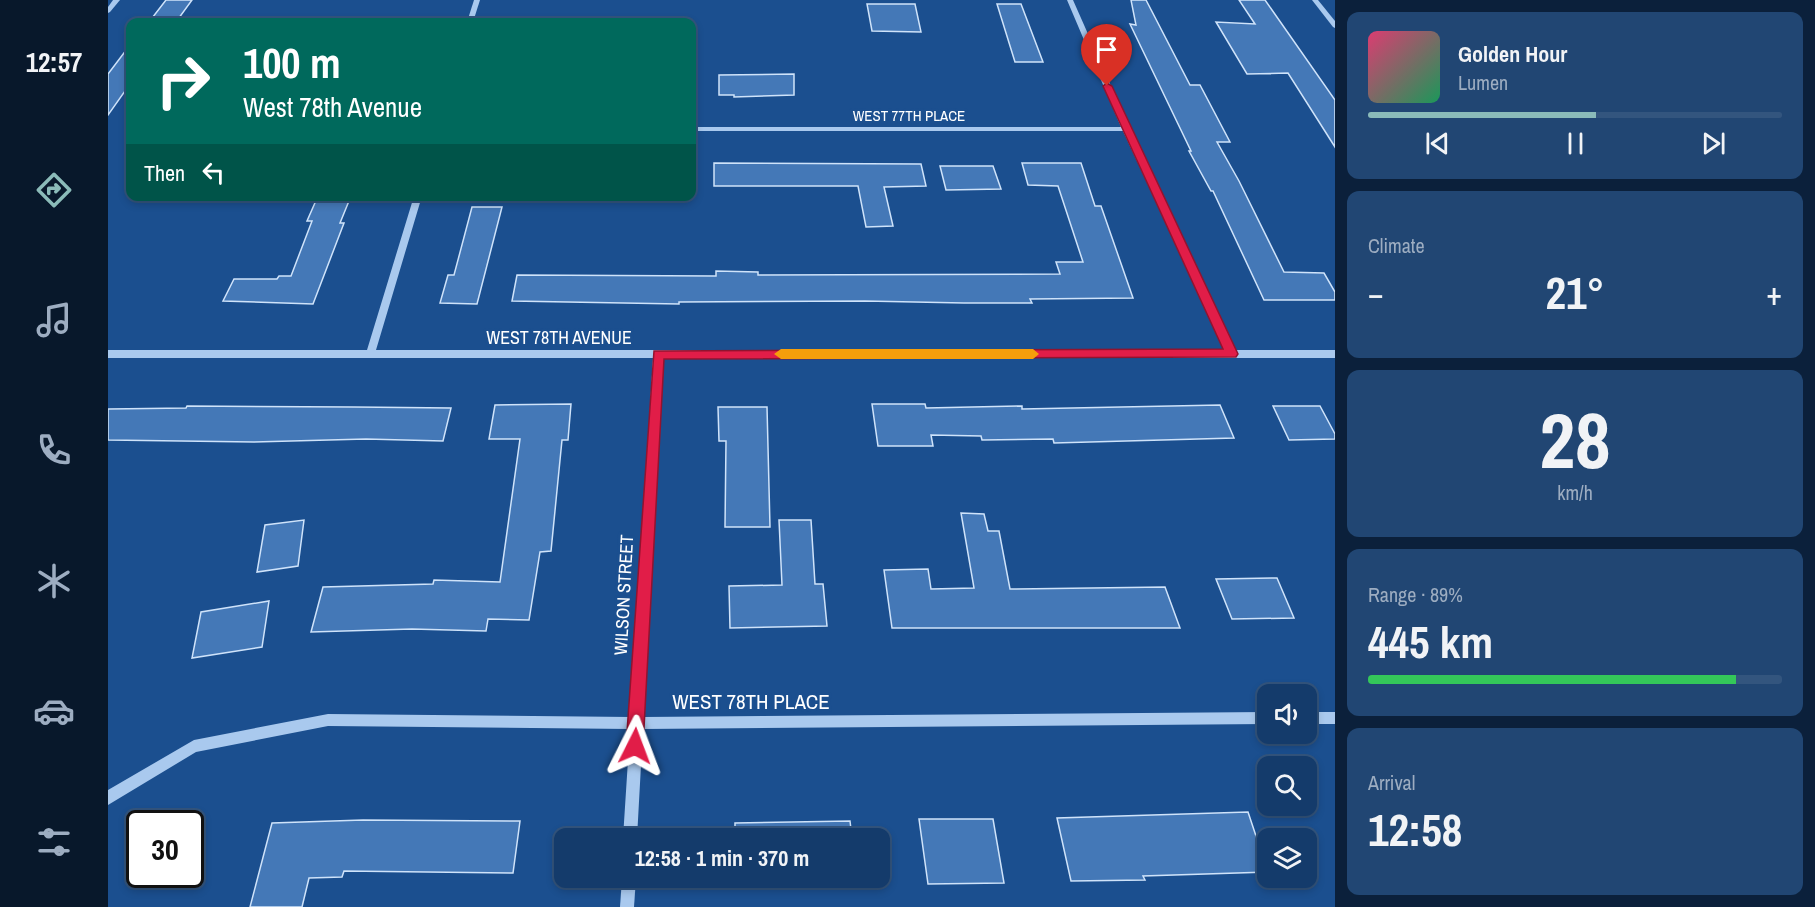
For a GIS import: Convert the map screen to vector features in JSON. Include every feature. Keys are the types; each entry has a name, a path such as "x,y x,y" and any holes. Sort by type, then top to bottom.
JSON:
{"street":[{"path":"108,11 117,0"},
{"path":"471,18 477,0"},
{"path":"1070,0 1126,129 1232,354"},
{"path":"1315,0 1335,26"},
{"name":"WEST 77TH PLACE","path":"696,129 1126,129"},
{"path":"370,354 416,201"},
{"name":"WEST 78TH AVENUE","path":"108,354 1335,354"},
{"name":"WILSON STREET","path":"631,828 658,354"},
{"name":"WEST 78TH PLACE","path":"108,798 194,746 328,720 636,723 1257,718"},
{"path":"1317,718 1335,718"},
{"path":"627,907 628,888"}],"building":[{"path":"166,0 192,0 179,18 152,18"},
{"path":"1131,0 1146,0 1190,85 1200,85 1230,142 1217,142 1284,272 1324,273 1335,292 1335,300 1264,300 1213,191 1189,151 1191,151 1130,24 1136,25"},
{"path":"1239,0 1265,0 1335,100 1335,147 1288,73 1247,74 1216,22 1255,24"},
{"path":"867,4 915,4 921,32 872,31"},
{"path":"997,4 1021,4 1043,62 1015,62"},
{"path":"126,50 126,90 108,115 108,74"},
{"path":"794,74 794,95 734,97 734,95 719,95 719,75"},
{"path":"714,163 921,164 926,186 884,187 893,226 866,227 858,186 714,186"},
{"path":"1022,163 1081,163 1095,206 1101,206 1133,298 1030,299 1032,303 865,301 679,302 679,304 512,301 517,275 716,276 716,271 758,272 758,275 1060,274 1056,262 1083,262 1058,186 1028,185"},
{"path":"940,166 993,166 1001,189 946,190"},
{"path":"316,201 349,201 340,223 344,223 313,304 223,301 234,279 277,279 279,276 291,276 312,221 307,221"},
{"path":"472,207 502,207 477,304 440,303 448,275 454,275"},
{"path":"571,404 568,440 562,440 551,551 540,552 529,620 488,619 486,631 412,629 311,632 323,587 433,584 434,580 500,582 520,439 489,439 495,405"},
{"path":"872,404 925,404 926,408 1022,406 1022,409 1220,405 1234,438 1054,443 1053,439 982,440 981,436 931,435 933,446 878,446"},
{"path":"187,406 451,408 443,441 108,440 108,409 186,408"},
{"path":"1273,406 1320,406 1335,434 1335,439 1289,440"},
{"path":"718,407 767,407 770,527 725,527 726,441 719,441"},
{"path":"961,513 984,514 988,531 999,531 1010,589 1165,587 1180,628 892,628 884,570 928,569 931,589 974,588"},
{"path":"304,520 298,566 257,572 265,525"},
{"path":"779,520 811,520 815,584 823,584 827,626 730,628 729,586 782,585"},
{"path":"1277,578 1294,618 1232,619 1216,579"},
{"path":"269,601 262,647 192,658 201,612"},
{"path":"1248,812 1257,839 1257,872 1143,876 1145,880 1071,881 1057,818"},
{"path":"919,819 993,819 1004,883 928,884"},
{"path":"363,820 520,821 513,873 344,871 342,877 309,878 302,907 250,907 272,823"},
{"path":"850,821 851,828 735,828 735,823"}],"slow traffic":[{"path":"781,354 1033,354"}],"route":[{"path":"635,746 658,354 1232,354 1107,86"}]}
